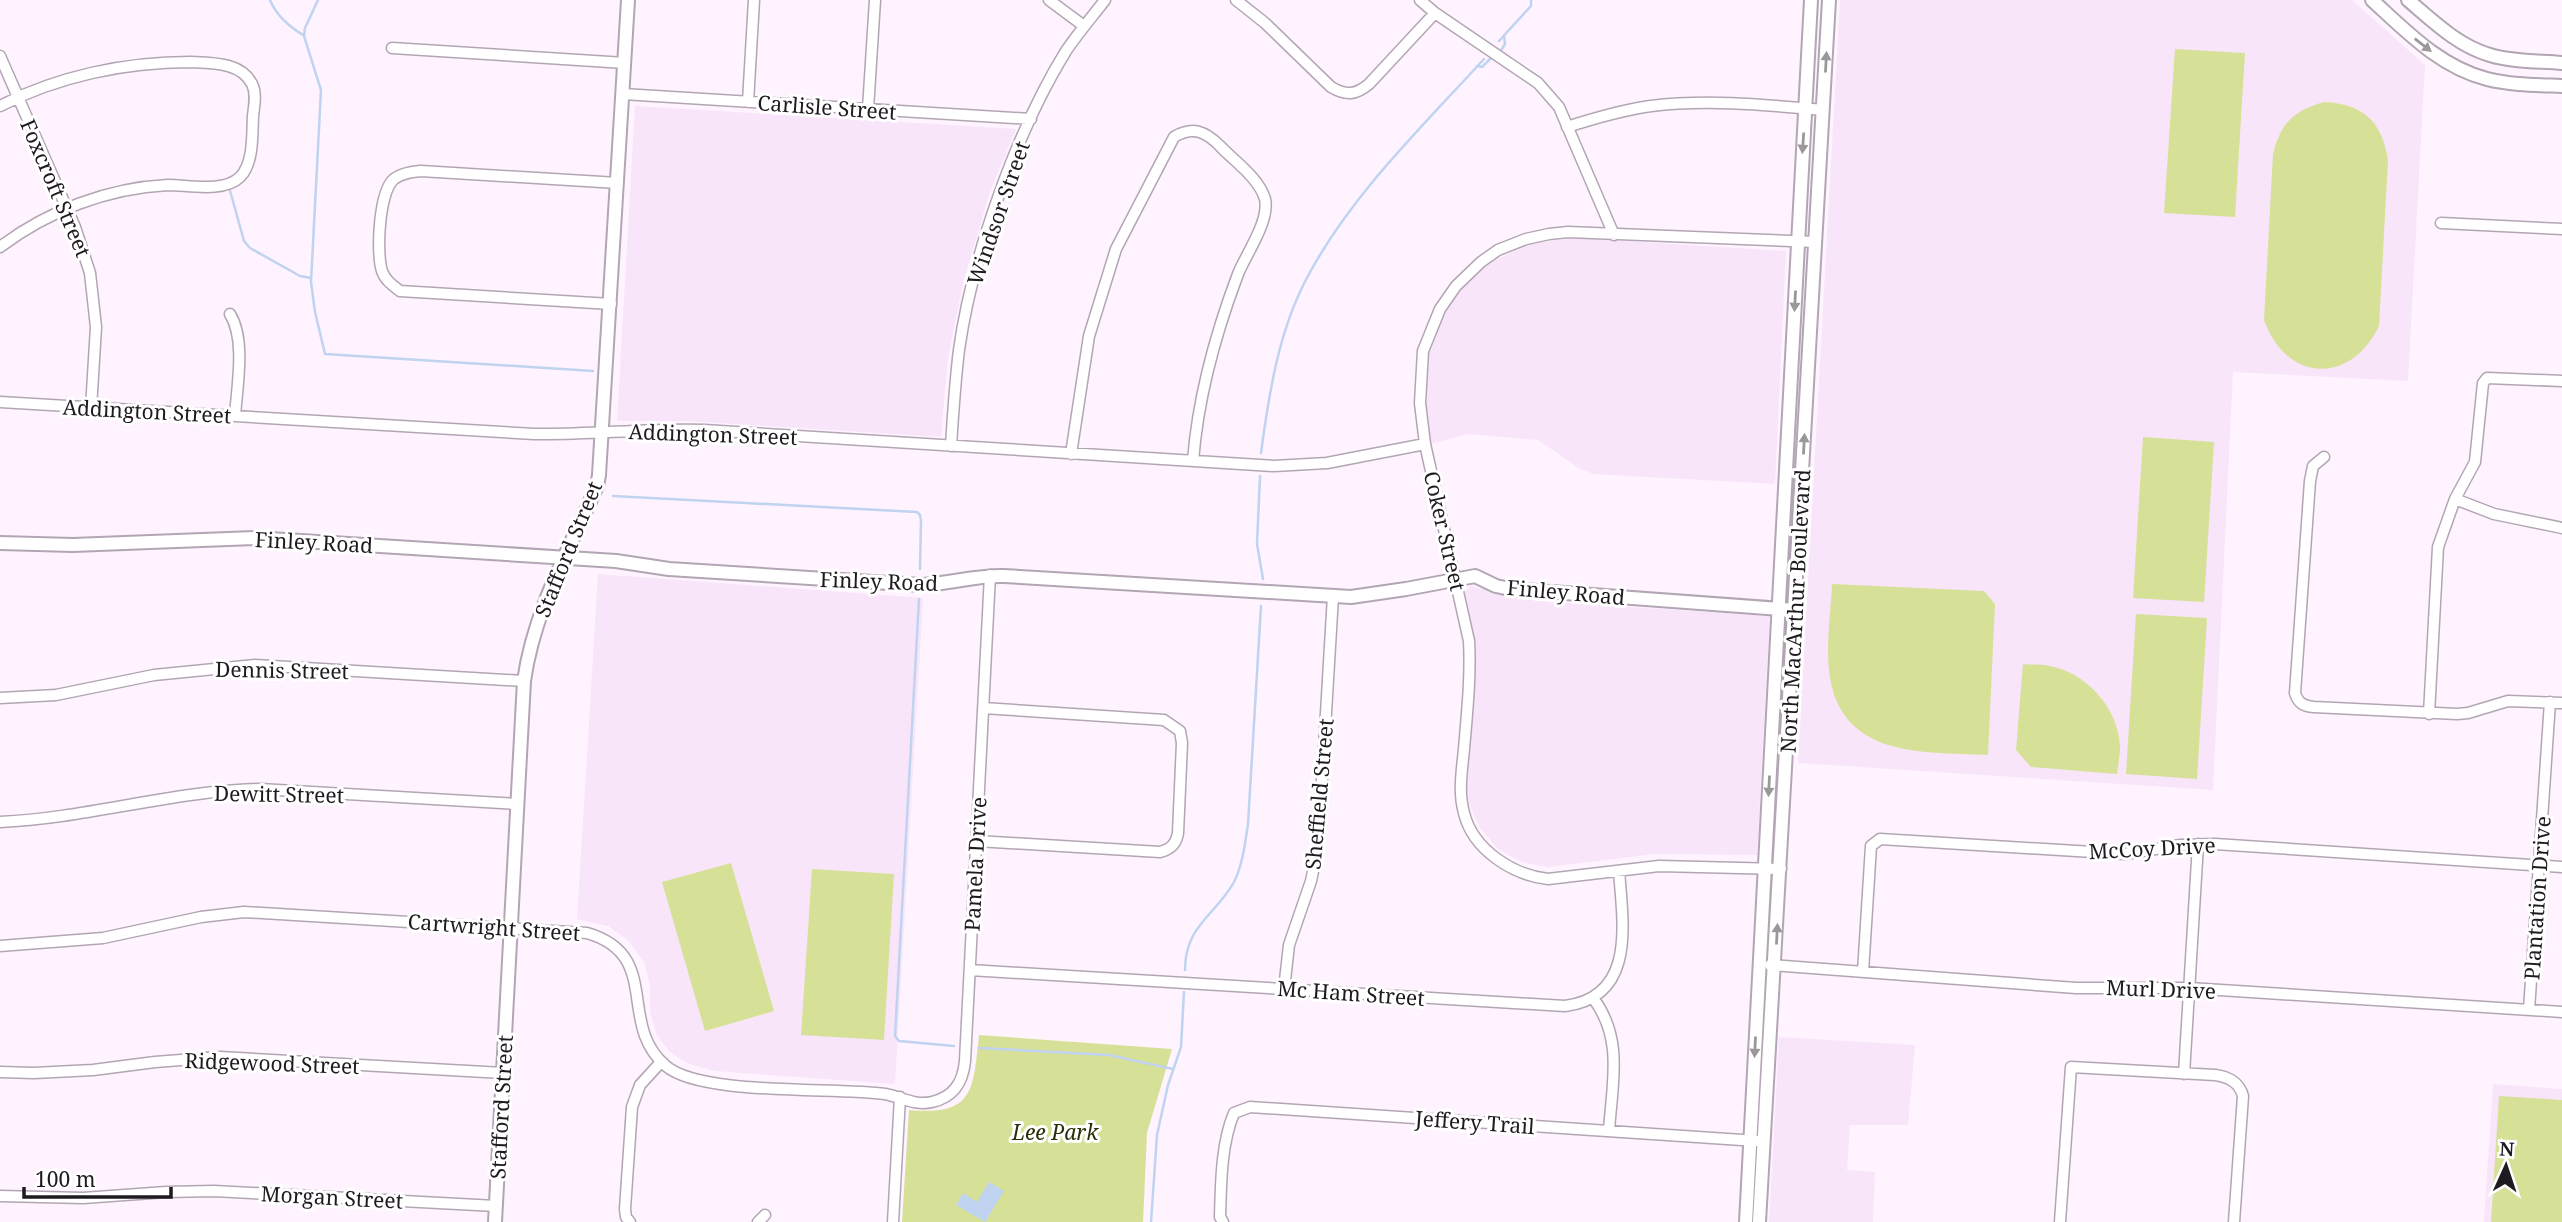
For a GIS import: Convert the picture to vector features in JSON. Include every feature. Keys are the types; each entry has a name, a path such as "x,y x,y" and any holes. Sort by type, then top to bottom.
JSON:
{"street":[{"name":"Stafford Street","path":"495,1222 524,681 537,626 563,557 597,486 601,464 628,0"},
{"path":"748,102 754,0"},
{"path":"868,109 875,0"},
{"path":"1049,0 1084,26"},
{"name":"Windsor Street","path":"951,446 959,349 971,290 995,212 1031,119 1059,64 1104,0"},
{"path":"1236,0 1265,23 1331,87 1348,94 1356,93 1369,84 1435,13"},
{"path":"1420,0 1538,83 1559,107 1614,235"},
{"name":"North MacArthur Boulevard","path":"1746,1222 1811,0"},
{"name":"North MacArthur Boulevard","path":"1759,1222 1829,0"},
{"path":"2372,0 2424,47 2469,73 2489,79 2562,86"},
{"path":"2408,0 2443,30 2480,52 2517,60 2562,63"},
{"path":"392,48 625,63"},
{"name":"Foxcroft Street","path":"0,56 84,248 95,301 91,408"},
{"path":"0,106 18,97 75,78 163,62 221,64 233,67 244,74 253,85 255,99 247,168 236,180 225,185 163,186 99,197 67,208 29,227 0,247"},
{"name":"Carlisle Street","path":"623,94 1031,119"},
{"path":"1567,127 1624,111 1665,104 1727,104 1823,110"},
{"path":"1071,454 1089,336 1116,249 1174,137 1192,130 1207,133 1258,185 1265,200 1265,213 1239,271 1208,366 1197,419 1193,461"},
{"path":"611,304 400,290 385,278 382,271 382,203 394,179 421,171 618,183"},
{"path":"2441,222 2562,229"},
{"name":"Coker Street","path":"1781,869 1688,865 1548,880 1531,877 1508,867 1490,853 1473,832 1464,815 1461,788 1471,667 1469,641 1425,444 1420,403 1423,351 1440,309 1456,286 1498,250 1526,239 1568,232 1816,242"},
{"path":"230,314 237,326 239,340 235,416"},
{"path":"1794,325 1811,326"},
{"path":"2429,713 2438,547 2455,499 2475,462 2480,394 2487,378 2562,381"},
{"name":"Addington Street","path":"0,402 534,434 641,429 704,430 1294,466 1327,463 1425,444"},
{"path":"1789,408 1806,409"},
{"path":"2324,457 2313,466 2310,481 2295,693 2297,700 2314,708 2429,713 2468,713 2516,701 2562,703"},
{"path":"2455,499 2494,514 2562,528"},
{"name":"Finley Road","path":"0,543 74,545 254,538 563,557 669,569 921,586 989,575 1333,596 1369,596 1475,576 1510,589 1795,610"},
{"path":"1782,547 1799,547"},
{"name":"Pamela Drive","path":"900,1097 909,1101 930,1103 944,1098 959,1085 964,1074 989,575"},
{"name":"Sheffield Street","path":"1284,989 1289,945 1311,881 1318,847 1333,596"},
{"name":"Dennis Street","path":"0,698 56,695 154,675 255,665 524,681"},
{"name":"Plantation Drive","path":"2529,1010 2550,702"},
{"path":"977,841 1160,852 1169,849 1176,842 1178,833 1180,731 1164,720 983,708"},
{"name":"Dewitt Street","path":"0,822 69,817 229,790 260,789 518,804"},
{"name":"McCoy Drive","path":"1863,972 1871,846 1876,840 2125,854 2199,844 2562,867"},
{"path":"2184,1074 2199,844"},
{"path":"1609,1131 1613,1035 1604,1012 1593,998 1608,987 1617,970 1623,918 1619,871"},
{"name":"Cartwright Street","path":"0,946 103,938 201,917 244,912 587,933 597,936 618,950 632,970 640,1027 661,1062 677,1074 701,1082 900,1097"},
{"name":"Murl Drive","path":"1759,965 2076,988 2189,988 2562,1012"},
{"name":"Mc Ham Street","path":"970,970 1565,1006 1581,1004 1593,998"},
{"name":"Ridgewood Street","path":"0,1072 93,1070 220,1057 503,1073"},
{"path":"630,1222 625,1209 632,1107 640,1085 661,1062"},
{"path":"2060,1222 2071,1067 2224,1076 2233,1080 2241,1091 2234,1222"},
{"path":"893,1222 900,1097"},
{"name":"Jeffery Trail","path":"1223,1222 1220,1217 1223,1160 1234,1113 1250,1107 1765,1142"},
{"name":"Morgan Street","path":"0,1196 83,1198 214,1191 496,1206"}],"shaded area":[{"path":"1840,0 2352,0 2425,65 2408,381 2233,372 2213,790 1798,763"},
{"path":"635,106 1016,129 990,192 963,283 948,358 941,437 688,421 617,421"},
{"path":"1576,238 1786,251 1775,484 1594,474 1580,469 1538,440 1468,434 1431,444 1425,411 1424,368 1436,326 1460,289 1493,261 1533,243"},
{"path":"598,574 923,598 895,1084 715,1071 689,1064 670,1052 657,1036 650,1012 650,986 645,964 629,941 608,926 577,919"},
{"path":"1470,586 1537,601 1770,616 1757,855 1655,854 1548,867 1521,862 1498,849 1480,828 1469,804 1466,777 1474,648 1465,592"},
{"path":"1779,1037 1915,1045 1908,1125 1850,1125 1847,1170 1875,1172 1873,1222 1769,1222"},
{"path":"2493,1084 2562,1089 2562,1222 2484,1222"}],"green space":[{"path":"2175,49 2245,53 2235,217 2164,213"},
{"path":"2324,102 2350,106 2368,117 2381,135 2388,160 2379,326 2367,346 2352,359 2336,367 2319,369 2302,365 2287,356 2274,341 2264,320 2273,154 2284,126 2296,114"},
{"path":"2143,437 2214,442 2204,602 2133,598"},
{"path":"1832,584 1984,591 1995,604 1988,755 1936,753 1887,744 1866,735 1848,720 1836,699 1829,670 1828,638"},
{"path":"2136,614 2207,618 2197,779 2126,774"},
{"path":"2023,664 2047,665 2064,670 2076,676 2098,695 2114,719 2118,733 2120,750 2117,774 2031,767 2016,750"},
{"path":"731,863 774,1011 705,1031 662,882"},
{"path":"812,869 894,874 884,1040 801,1035"},
{"name":"Lee Park","path":"979,1035 1172,1049 1147,1133 1143,1222 902,1222 909,1110 947,1109 966,1096 975,1071"},
{"path":"2499,1096 2562,1100 2562,1222 2491,1222"}],"water":[{"path":"989,1182 1004,1191 985,1222 956,1205 963,1193 977,1202"}],"waterway":[{"path":"270,0 284,20 303,35"},
{"path":"318,0 304,36 321,90 311,282 325,354 593,371"},
{"path":"1499,41 1531,6 1531,0"},
{"path":"1500,52 1505,44 1504,36"},
{"path":"1477,66 1482,67 1493,56"},
{"path":"1261,453 1277,361 1290,316 1309,274 1367,188 1484,59"},
{"path":"229,187 244,241 250,248 300,276 311,278"},
{"path":"1260,476 1257,544 1263,579"},
{"path":"613,496 917,512 921,520 920,569"},
{"path":"919,599 895,1036 899,1041 954,1046"},
{"path":"1185,970 1190,942 1227,893 1240,868 1248,824 1261,606"},
{"path":"1151,1222 1157,1135 1168,1085 1181,1047 1184,992"},
{"path":"979,1048 1109,1055 1173,1069"}]}
